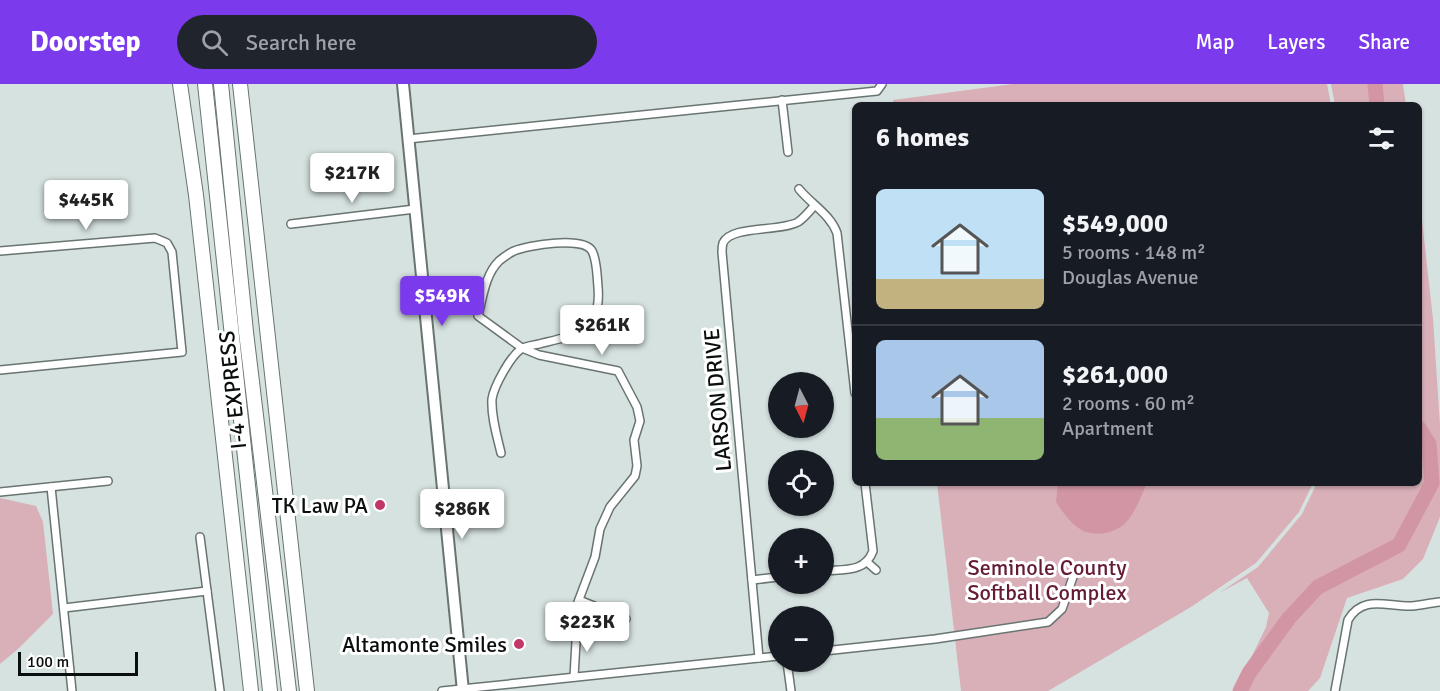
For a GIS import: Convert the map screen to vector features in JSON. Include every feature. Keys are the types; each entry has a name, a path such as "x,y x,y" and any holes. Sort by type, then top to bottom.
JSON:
{"highway":[{"path":"180,84 196,195 251,691"},
{"name":"I-4 EXPRESS","path":"205,84 270,691"},
{"name":"I-4 EXPRESS","path":"221,84 246,332 288,691"},
{"path":"240,84 307,691"}],"main road":[{"path":"403,84 463,690"}],"street":[{"path":"408,138 877,92 882,85"},
{"path":"782,100 788,152"},
{"path":"799,189 814,206 827,215 837,233 852,366"},
{"name":"LARSON DRIVE","path":"759,658 723,243 729,236 738,232 784,227 797,223 814,206"},
{"path":"291,224 415,209"},
{"path":"0,251 155,237 167,243 172,252 182,352 0,370"},
{"path":"501,453 493,415 492,399 496,385 522,348 571,337 587,327 596,314 599,301 596,268 593,252 588,245 544,244 513,251 498,262 487,279 478,316 522,348 539,355 618,371 637,407 640,421 634,440 636,476 610,507 600,529 595,557 573,624 576,642 574,677"},
{"path":"0,492 108,482"},
{"path":"834,571 857,568 867,562 873,551 865,486"},
{"path":"51,487 72,691"},
{"path":"200,537 220,691"},
{"path":"867,562 876,570"},
{"path":"834,650 935,639 1048,622 1062,609 1074,574"},
{"path":"752,580 768,578"},
{"path":"64,608 207,591"},
{"path":"579,600 626,619"},
{"path":"1335,691 1348,620 1357,607 1366,604 1410,606 1440,602"},
{"path":"442,691 768,657"},
{"path":"788,672 791,691"}],"green space":[{"path":"1013,84 1327,84 1330,102 893,102 893,100"},
{"path":"1331,84 1403,84 1406,102 1334,102"},
{"path":"1422,220 1433,319 1440,425 1440,517 1423,559 1403,579 1347,598 1320,678 1308,691 1235,691 1266,627 1269,613 1247,578 1219,593 1258,567 1302,514 1316,486 1422,486"},
{"name":"Seminole County Softball Complex","path":"937,486 1312,486 1299,512 1256,563 1191,607 1048,691 961,691"},
{"path":"0,498 36,506 43,522 53,614 0,664"}],"shaded area":[{"path":"1058,486 1146,486 1129,519 1118,528 1104,533 1083,531 1065,515 1056,502"}],"waterway":[{"path":"1375,84 1377,102"},
{"path":"1240,691 1249,673 1289,618 1318,587 1399,545 1432,483 1429,444 1422,433"}],"place":[{"name":"TK Law PA","path":"380,505"},
{"name":"Altamonte Smiles","path":"519,644"}]}
